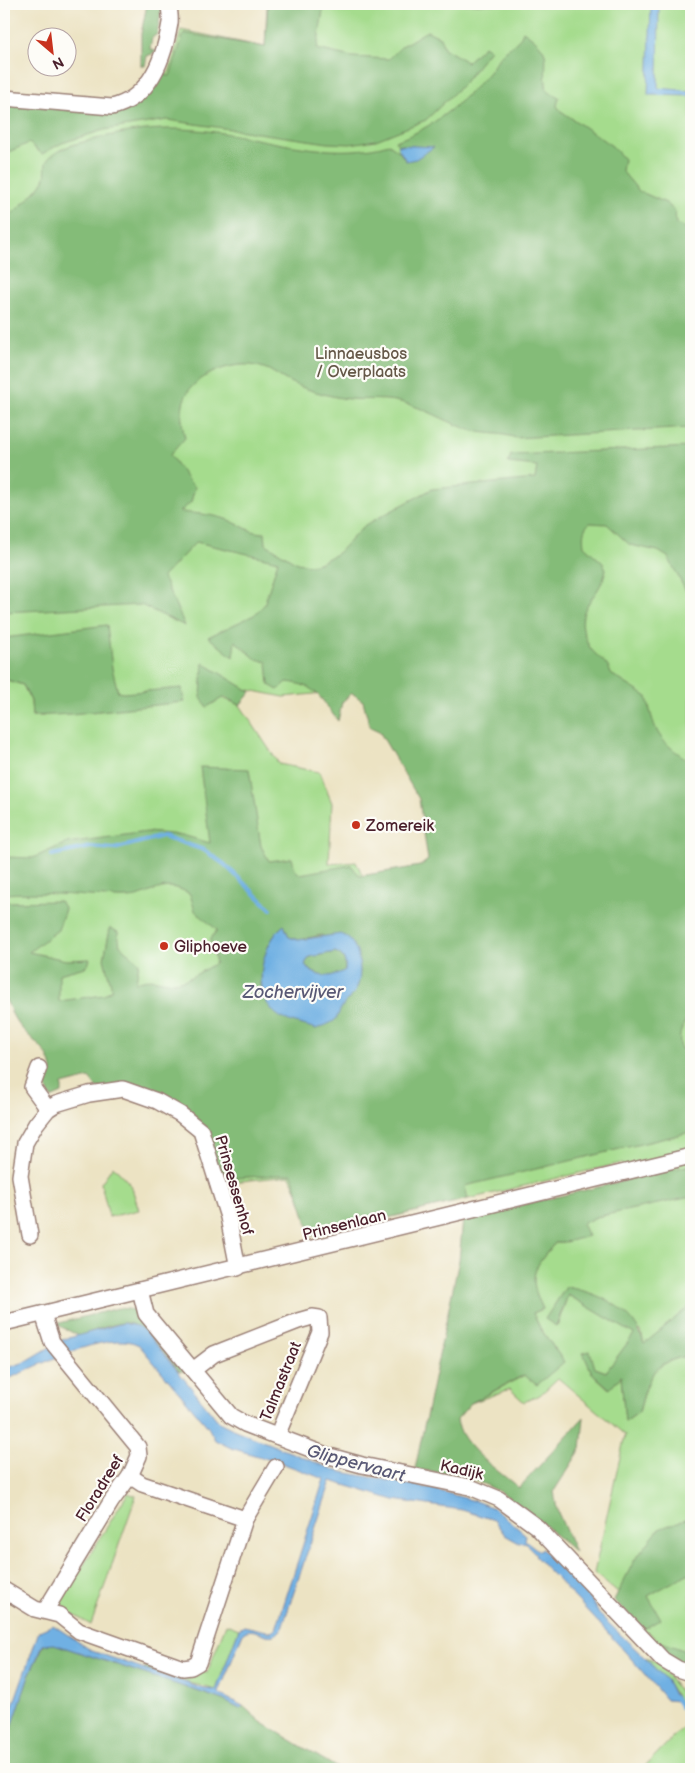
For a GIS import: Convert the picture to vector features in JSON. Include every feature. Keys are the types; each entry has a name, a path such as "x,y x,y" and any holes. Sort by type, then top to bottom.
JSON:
{"street":[{"path":"4,98 112,107 129,102 146,88 158,66 170,22 169,4"},
{"path":"30,1235 20,1176 25,1143 48,1109 32,1087 39,1068"},
{"name":"Prinsessenhof","path":"48,1109 56,1104 89,1094 123,1089 157,1101 201,1131 228,1217 238,1268"},
{"name":"Prinsenlaan","path":"4,1323 238,1268 691,1156"},
{"name":"Kadijk","path":"140,1290 146,1314 231,1416 245,1424 326,1455 362,1466 470,1486 499,1499 537,1527 663,1660 678,1669 691,1672"},
{"name":"Floradreef","path":"43,1314 52,1342 138,1447 139,1456 130,1476 111,1502 45,1611"},
{"name":"Talmastraat","path":"193,1370 214,1354 312,1316 319,1318 320,1332 277,1436"},
{"name":"Talmastraat","path":"298,1321 302,1332 316,1340"},
{"path":"4,1590 35,1609 59,1615 79,1631 183,1668 192,1668 198,1663 245,1519 276,1467"},
{"path":"130,1476 142,1484 245,1519"}],"green space":[{"path":"147,4 162,7 157,34 152,38 150,49 157,52 147,56 145,66 141,66 141,34"},
{"name":"Linnaeusbos / Overplaats","path":"267,4 691,4 691,1305 644,1345 641,1331 566,1287 557,1326 568,1295 635,1334 606,1372 595,1368 592,1373 609,1389 621,1375 625,1422 639,1412 649,1380 654,1373 667,1362 691,1355 691,1666 659,1648 644,1629 650,1620 594,1573 625,1435 558,1378 540,1395 524,1402 510,1389 471,1403 525,1375 564,1362 540,1328 533,1313 543,1309 535,1288 534,1273 537,1266 556,1242 566,1242 582,1223 596,1217 636,1208 622,1163 319,1234 313,1228 290,1176 231,1182 222,1136 18,1016 4,999 4,679 23,685 31,701 32,716 44,716 26,681 4,677 4,105 115,111 169,72 181,30 265,47","holes":["202,690 249,690 284,697 343,691 378,698 430,797 437,869 366,881 356,862 329,864 332,803 319,772 279,764 240,705"]},
{"path":"268,4 324,4 317,49 352,57 389,59 402,46 427,31 440,37 444,48 467,62 484,46 490,50 462,85 426,120 376,140 350,144 328,143 167,120 104,130 62,143 42,154 29,143 4,154 4,104 134,105 164,75 170,76 184,33 265,47"},
{"name":"Linnaeusbos / Overplaats","path":"523,31 534,39 544,51 546,57 547,91 559,97 557,106 561,111 612,146 624,159 622,171 639,191 666,203 675,211 676,224 691,230 691,428 516,438 467,429 400,402 352,399 320,393 305,389 269,370 250,365 241,365 213,372 191,388 182,408 185,438 170,455 195,487 191,502 180,512 222,518 253,531 265,533 266,544 297,563 310,565 319,563 338,553 365,525 432,489 535,479 537,466 508,463 511,455 691,447 691,601 668,557 658,551 630,545 607,524 590,523 584,531 584,546 603,563 606,569 603,580 584,611 582,620 583,631 593,652 607,665 611,674 647,697 656,729 660,736 691,762 691,1012 683,1025 680,1034 680,1044 681,1049 691,1053 691,1132 465,1186 468,1199 311,1236 292,1174 220,1179 184,1112 96,1087 89,1078 62,1085 62,1093 51,1098 46,1084 47,1078 52,1071 48,1056 16,1021 4,997 4,902 60,901 65,909 58,930 29,952 66,960 90,959 85,967 59,974 59,1001 104,995 112,989 104,959 110,928 118,932 120,946 139,962 136,983 145,979 167,982 183,980 216,963 210,940 217,930 195,911 190,894 172,887 158,889 137,897 123,898 25,893 4,894 4,857 33,858 66,843 147,832 182,835 210,843 200,767 249,769 261,846 269,861 292,858 295,870 300,874 351,865 360,876 420,866 428,860 419,799 379,731 370,727 363,701 352,693 342,702 338,721 322,699 312,690 305,686 287,682 278,690 269,685 267,662 256,659 235,641 233,657 208,637 254,615 264,605 278,561 196,542 163,577 185,626 141,605 4,612 4,221 41,185 45,177 48,159 56,152 81,143 134,131 201,130 293,146 331,150 351,150 389,144 399,151 406,161 414,146 398,145 395,141 421,130 458,104 489,72 501,55 517,42","holes":["284,925 289,937 298,940 322,935 360,971 351,998 343,1004 335,1020 261,989 262,971 266,954 273,938"]},
{"path":"107,625 112,668 118,692 182,688 184,702 72,714 32,716 31,701 23,685 4,679 4,638"},
{"path":"203,663 251,692 240,705 224,697 207,707 201,697"},
{"path":"335,952 345,961 345,970 340,973 329,976 319,975 305,966 310,957"},
{"path":"691,1165 691,1197 596,1217 582,1224 588,1236 566,1242 556,1242 542,1259 535,1273 535,1288 543,1309 533,1313 540,1328 564,1362 537,1385 524,1375 471,1403 457,1419 459,1429 472,1448 519,1488 584,1417 581,1449 554,1491 557,1510 575,1552 533,1515 498,1491 469,1479 415,1469 459,1260 463,1219"},
{"path":"113,1166 131,1185 139,1210 109,1217 101,1183"},
{"path":"566,1287 603,1298 624,1312 633,1321 644,1344 691,1305 691,1355 667,1362 654,1373 649,1380 639,1412 625,1422 621,1376 610,1389 592,1373 583,1353 590,1351 595,1368 606,1372 634,1334 568,1295 556,1326 545,1319"},
{"path":"118,1308 136,1310 185,1371 179,1371 149,1334 133,1325 125,1323 114,1324 79,1336 56,1324"},
{"path":"128,1493 136,1496 91,1625 65,1610 60,1603"},
{"path":"691,1517 691,1572 648,1596 661,1619 644,1629 614,1600 634,1561 659,1529"},
{"path":"226,1624 239,1629 216,1690 144,1668 149,1665 191,1678 197,1675 200,1670 207,1673"},
{"path":"659,1641 683,1650 689,1666 674,1660 659,1648"},
{"path":"54,1644 221,1699 240,1709 243,1706 261,1722 339,1769 4,1769 4,1743 7,1742 30,1673 44,1645"},
{"path":"645,1658 658,1662 681,1694 691,1688 691,1769 642,1769 690,1720 667,1681"}],"water":[{"path":"651,4 659,4 658,88 691,91 691,96 648,95"},
{"path":"398,145 434,147 416,159 406,161"},
{"name":"Zochervijver","path":"284,925 289,937 298,940 341,934 356,949 360,963 358,985 334,1021 316,1029 280,1017 268,1005 261,981 262,968 265,955 276,933","holes":["338,953 344,959 345,970 335,975 319,975 305,966 310,957"]},
{"path":"123,1323 138,1326 147,1333 219,1422 235,1430 337,1471 429,1488 494,1508 526,1535 525,1540 539,1551 542,1549 591,1599 599,1614 667,1681 677,1701 666,1700 618,1644 535,1556 536,1554 524,1542 519,1543 505,1535 494,1520 462,1510 394,1500 331,1481 282,1628 273,1635 253,1631 243,1633 220,1690 219,1694 243,1706 240,1709 221,1699 54,1644 43,1645 30,1673 7,1742 4,1743 4,1731 39,1631 53,1625 92,1651 204,1689 216,1690 239,1629 244,1626 271,1632 276,1629 324,1479 284,1464 231,1448 215,1440 208,1427 139,1345 126,1341 91,1345 52,1359 4,1381 4,1369 25,1362 62,1340"}],"waterway":[{"path":"52,855 91,847 114,849 163,836 204,850 224,864 271,909"},
{"path":"675,1698 691,1723"}],"place":[{"name":"Zomereik","path":"356,825"},
{"name":"Gliphoeve","path":"164,946"}],"water label":[{"name":"Glippervaart","path":"356,1463"}]}
